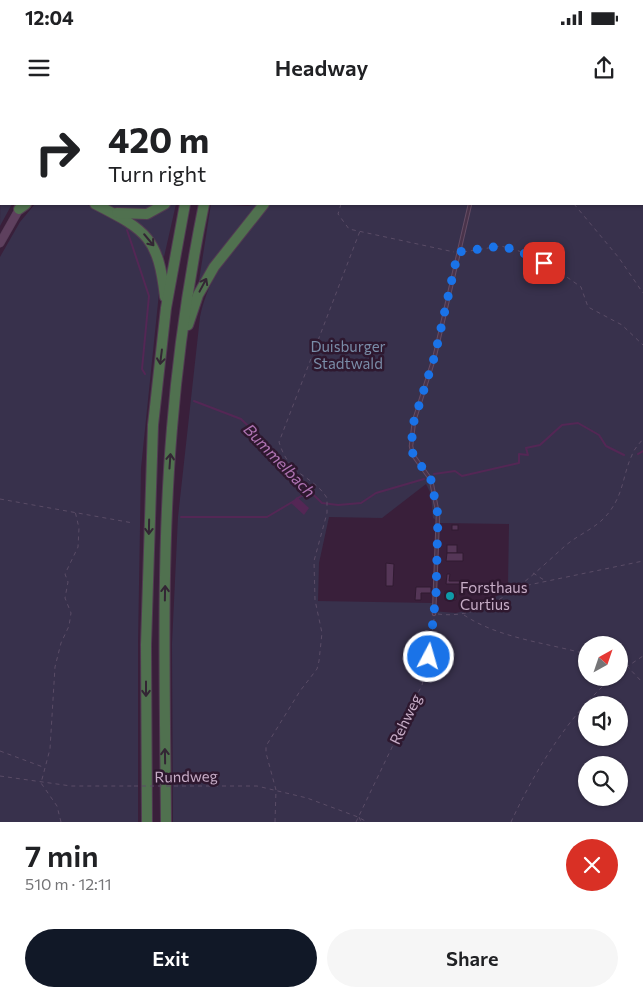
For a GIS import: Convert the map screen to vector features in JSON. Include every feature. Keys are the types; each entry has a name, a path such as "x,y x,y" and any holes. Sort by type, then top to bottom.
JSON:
{"highway":[{"path":"97,205 132,225 153,244 162,268 166,308"},
{"path":"110,212 125,215 147,214 163,205"},
{"path":"147,822 146,645 153,425 166,308 185,205"},
{"path":"166,822 166,544 172,427 189,283 204,205"},
{"path":"181,348 198,295 205,282 214,267 263,205"}],"main road":[{"path":"0,243 22,205"}],"lane":[{"path":"434,614 438,515 431,480 413,454 411,446 414,421 435,355 470,205"}],"path":[{"path":"341,205 338,214 349,229 458,252 501,246 519,251 554,268 581,287 588,307 622,325 643,345"},
{"path":"575,205 619,258 643,293"},
{"path":"275,822 276,790 266,746 300,691 317,669 322,633 315,600 314,561 327,513 327,498 316,485 301,476 283,457 279,442 360,231"},
{"path":"434,614 450,616 478,610 518,587 566,545 602,523 620,496 632,455 643,439"},
{"path":"0,499 75,511 133,523"},
{"path":"62,822 57,806 41,783 50,749 55,668 61,643 69,626 71,613 65,598 68,582 65,574 78,547 79,528 75,511"},
{"path":"518,587 592,570 609,570 643,561"},
{"path":"533,573 545,580"},
{"name":"Rehweg","path":"356,822 422,686 429,657 434,614"},
{"path":"464,614 482,626 578,652"},
{"path":"628,664 643,656"},
{"path":"628,667 643,683"},
{"path":"511,822 559,736 603,686"},
{"path":"0,751 44,768"},
{"name":"Rundweg","path":"0,776 71,786 233,785 276,790 358,817 367,822"},
{"path":"358,817 361,822"}],"green space":[{"path":"0,205 11,205 0,226"},
{"path":"34,205 88,205 128,226 151,246 158,269 159,293 141,468 138,644 138,822 0,822 0,257 20,222"},
{"path":"106,205 159,205 144,212 113,208"},
{"path":"170,205 176,205 164,257 153,238 132,219 166,208"},
{"path":"211,205 258,205 210,265 198,287"},
{"name":"Duisburger Stadtwald","path":"268,205 643,205 643,822 173,822 172,644 178,517 200,317 212,282 229,256","holes":["426,484 431,494 433,518 440,523 509,524 508,584 497,596 476,608 456,613 432,611 432,603 318,601 319,563 329,517 382,518"]}],"shaded area":[{"path":"297,497 309,508 304,515 291,503"}],"building":[{"path":"452,525 458,525 458,530 452,530"},
{"path":"447,545 457,545 457,553 447,553"},
{"path":"447,553 463,553 463,561 446,561"},
{"path":"386,563 394,564 393,586 386,586"},
{"path":"447,574 450,574 449,581 460,581 460,584 446,584"},
{"path":"416,587 431,587 431,593 421,593 421,600 415,600"},
{"name":"Forsthaus Curtius","path":"445,591 456,592 456,600 445,600"}],"waterway":[{"name":"Bummelbach","path":"127,230 149,296 142,369 145,374"},
{"name":"Bummelbach","path":"194,401 241,419 269,446 280,463 322,503 338,505 361,503 376,493 424,479"},
{"name":"Bummelbach","path":"434,474 455,471 462,476 519,463 519,454 528,455 526,448 540,445 562,425 578,423 599,435 606,446 624,455"},
{"name":"Bummelbach","path":"638,454 643,451"},
{"path":"298,498 310,491"},
{"path":"181,517 267,517 294,501"}],"place":[{"name":"Forsthaus Curtius","path":"450,596"}],"route":[{"path":"429,657 436,594 438,515 431,480 413,454 411,446 414,421 435,355 458,252 501,246 519,251 544,263"}]}
